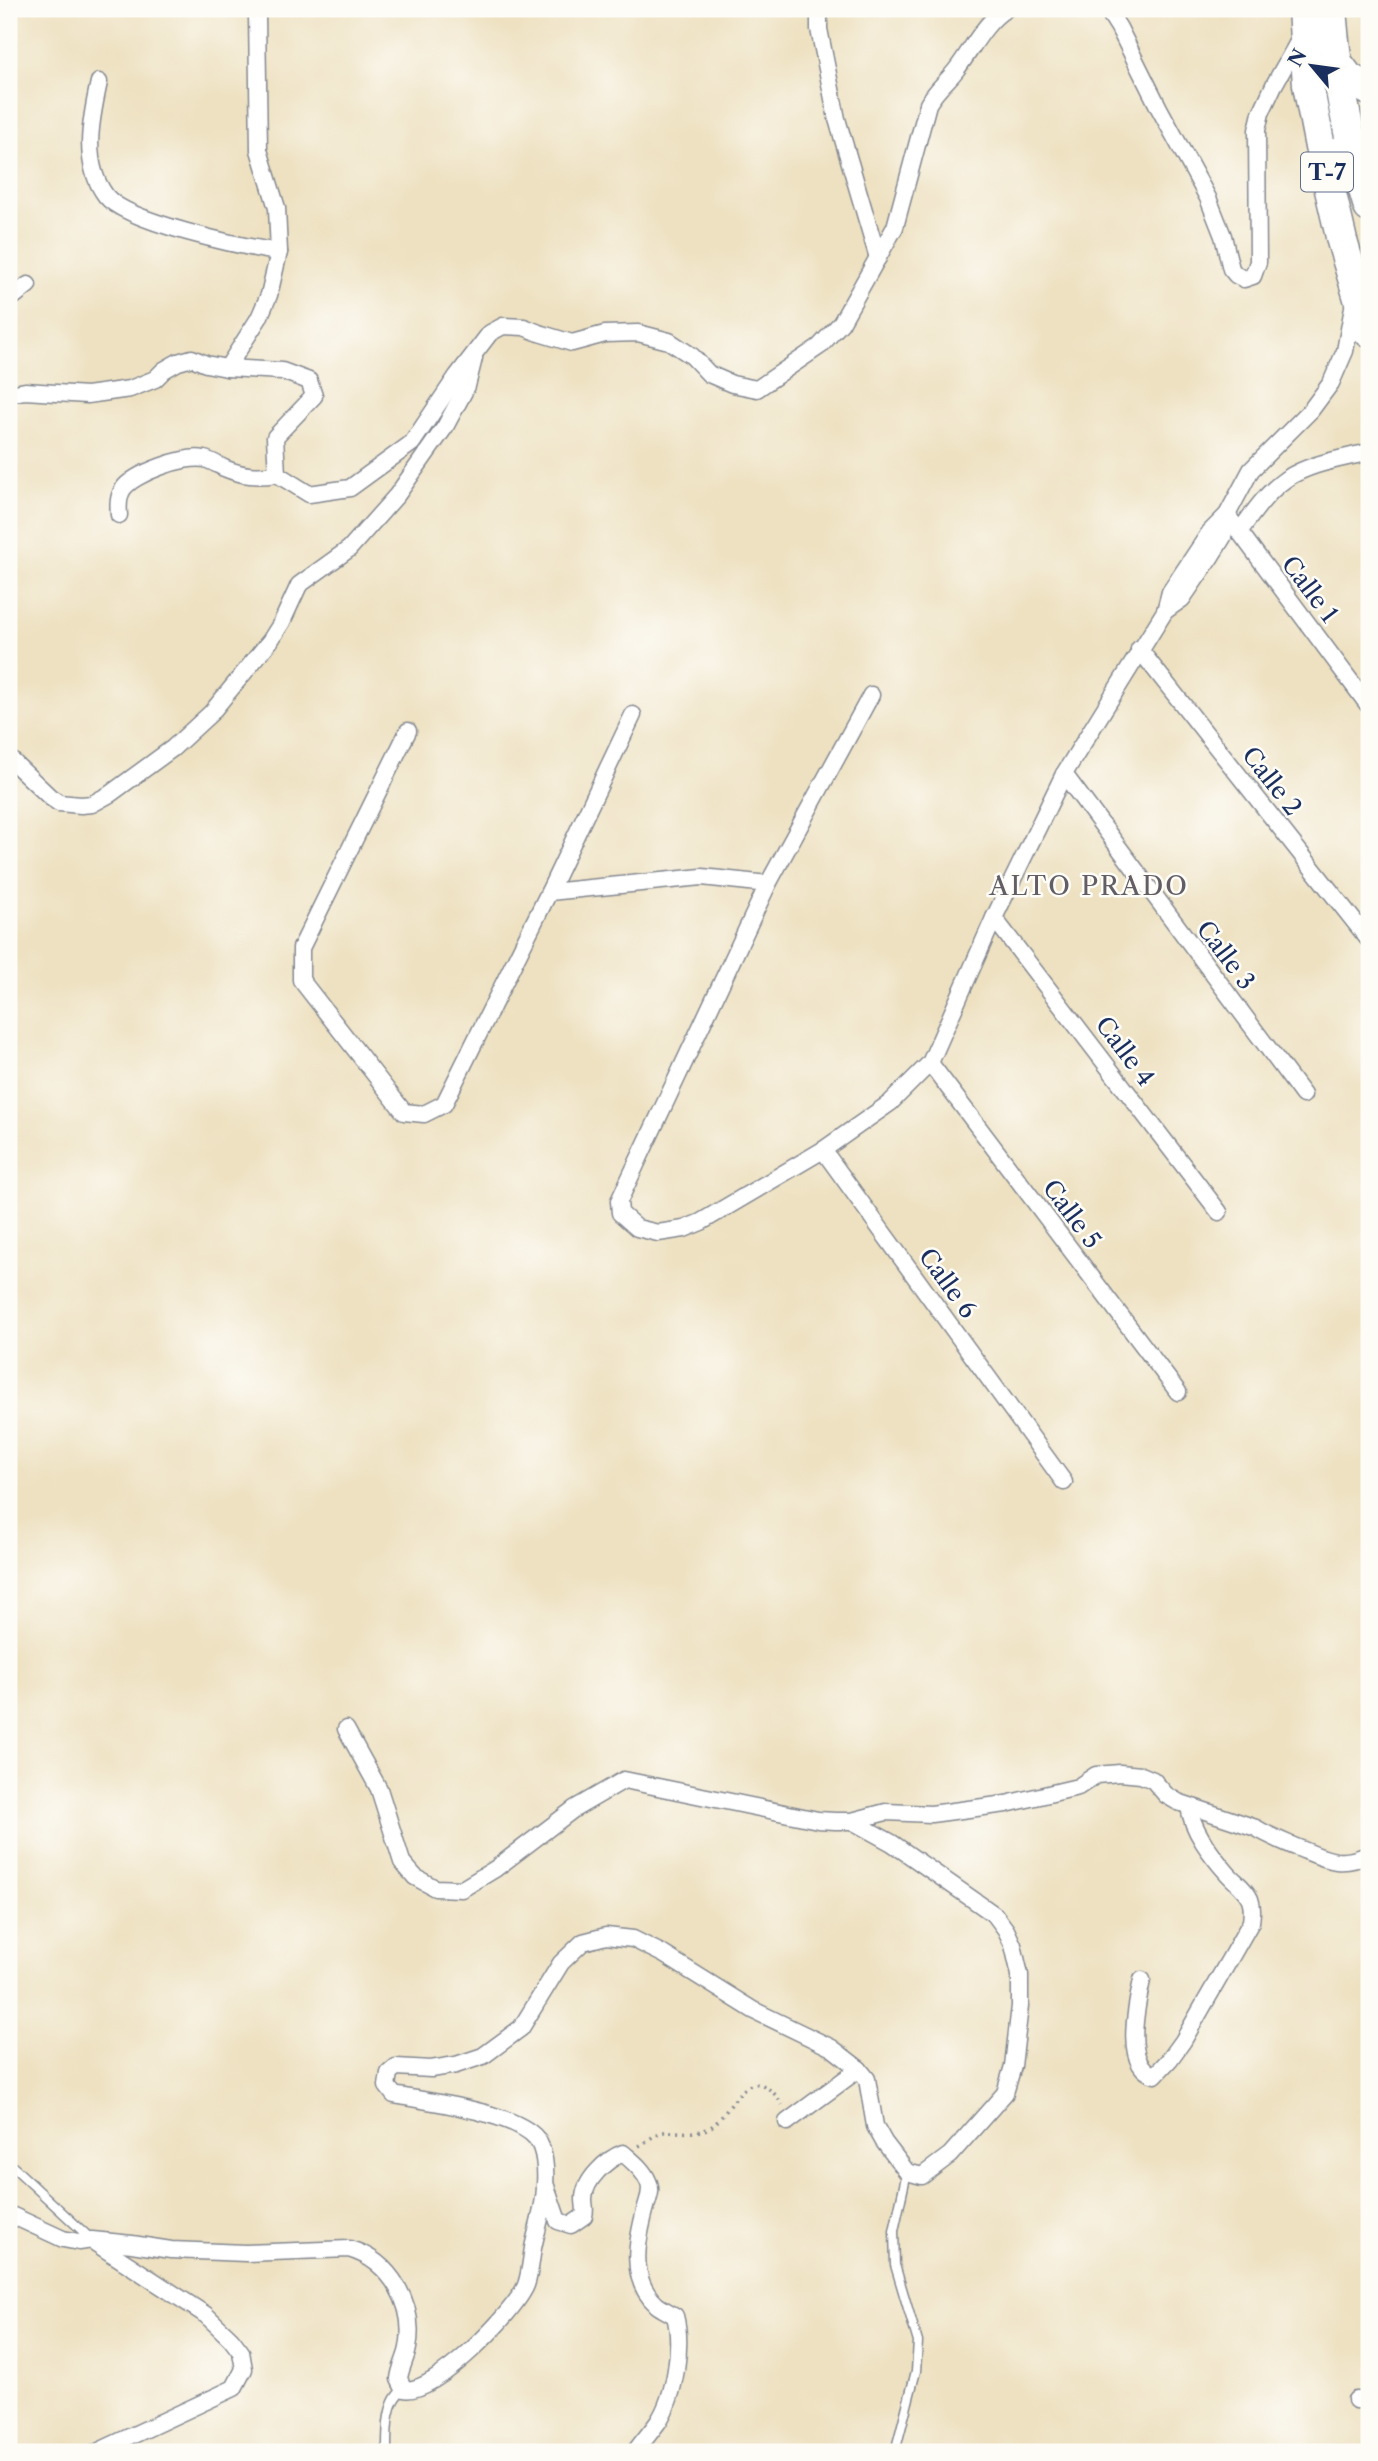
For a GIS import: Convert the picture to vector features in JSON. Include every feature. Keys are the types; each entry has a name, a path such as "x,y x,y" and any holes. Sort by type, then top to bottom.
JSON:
{"highway":[{"name":"T-7","path":"1331,9 1336,61 1360,141 1369,207"},
{"name":"T-7","path":"1304,20 1308,85 1320,147 1342,241 1369,332"},
{"path":"1336,61 1348,77 1369,90"}],"street":[{"path":"227,368 259,318 269,295 279,251 277,208 259,150 255,9"},
{"path":"819,9 819,29 837,119 878,258"},
{"path":"118,515 117,503 124,487 147,472 202,458 236,473 257,477 277,474 309,494 351,488 411,443 475,352 490,333 503,326 524,327 572,343 605,334 638,333 669,341 692,356 709,374 732,384 757,389 820,346 841,323 895,227 928,104 937,87 953,74 985,30 1000,12 1006,9"},
{"path":"1107,9 1208,198 1223,236 1231,269 1244,279 1253,276 1258,262 1257,130 1261,113 1304,20"},
{"path":"99,82 90,123 89,143 96,177 106,196 115,205 192,233 279,251"},
{"name":"T-7","path":"1320,147 1360,141"},
{"path":"1330,184 1364,173"},
{"path":"9,300 28,285"},
{"path":"871,695 768,884 623,1190 619,1201 620,1213 636,1228 670,1233 701,1222 823,1150 890,1103 930,1063 994,918 1064,774 1165,611 1170,593 1210,532 1227,515 1251,470 1311,410 1331,383 1348,342 1356,289"},
{"path":"9,758 59,803 80,805 92,804 110,794 173,748 211,713 270,641 299,585 349,549 397,495 457,406 467,387 475,352"},
{"path":"9,394 26,391 86,395 130,389 155,379 164,370 192,358 227,368 282,371 309,381 314,396 275,437 277,474"},
{"path":"1239,532 1269,494 1286,479 1307,468 1369,452"},
{"name":"Calle 1","path":"1227,515 1369,706"},
{"name":"Calle 2","path":"1139,649 1369,940"},
{"path":"408,731 301,948 301,981 404,1112 424,1114 444,1104 633,715"},
{"name":"Calle 3","path":"1064,774 1303,1095"},
{"path":"549,892 702,877 768,884"},
{"name":"Calle 4","path":"994,918 1220,1212"},
{"name":"Calle 5","path":"930,1063 1178,1392"},
{"name":"Calle 6","path":"823,1150 1064,1482"},
{"path":"346,1728 379,1789 402,1862 415,1877 435,1888 462,1889 495,1869 574,1809 624,1780 818,1820 852,1821 886,1812 931,1814 1006,1804 1078,1787 1096,1775 1141,1775 1153,1780 1171,1799 1256,1828 1323,1860 1345,1862 1369,1854"},
{"path":"1142,1980 1135,2026 1135,2052 1141,2066 1151,2075 1155,2075 1183,2041 1249,1926 1252,1913 1247,1893 1211,1853 1190,1816 1189,1806"},
{"path":"9,2214 63,2239 171,2250 246,2253 349,2249 360,2252 381,2266 400,2291 410,2320 409,2346 399,2379 404,2389 411,2391 421,2388 463,2358 497,2326 526,2286 545,2186 544,2164 537,2139 522,2127 494,2116 394,2095 387,2086 389,2073 396,2067 431,2069 484,2056 521,2028 561,1963 583,1942 606,1936 633,1940 686,1968 753,2010 832,2048 859,2069 867,2079 875,2126 884,2142 907,2172 922,2176 950,2155 1005,2093 1013,2066 1020,2006 1020,1975 1013,1945 995,1915 892,1843 852,1821"},
{"path":"793,2118 859,2069"},
{"path":"545,2186 558,2221 571,2225 584,2216 586,2190 596,2174 615,2155 623,2153 640,2169 650,2187 637,2250 642,2285 655,2303 675,2316 679,2332 678,2365 664,2411 635,2452"},
{"path":"92,2240 205,2315 241,2352 244,2369 234,2388 97,2452"}],"lane":[{"path":"1369,1428 1369,1438"},
{"path":"9,2163 92,2240"},
{"path":"895,2452 916,2371 918,2342 895,2265 894,2231 907,2172"},
{"path":"387,2452 393,2398 404,2389"}],"path":[{"path":"623,2153 659,2133 695,2132 710,2128 722,2119 742,2090 755,2084 762,2085 776,2094 793,2118"}],"district":[{"name":"ALTO PRADO","path":"1089,886"}]}
